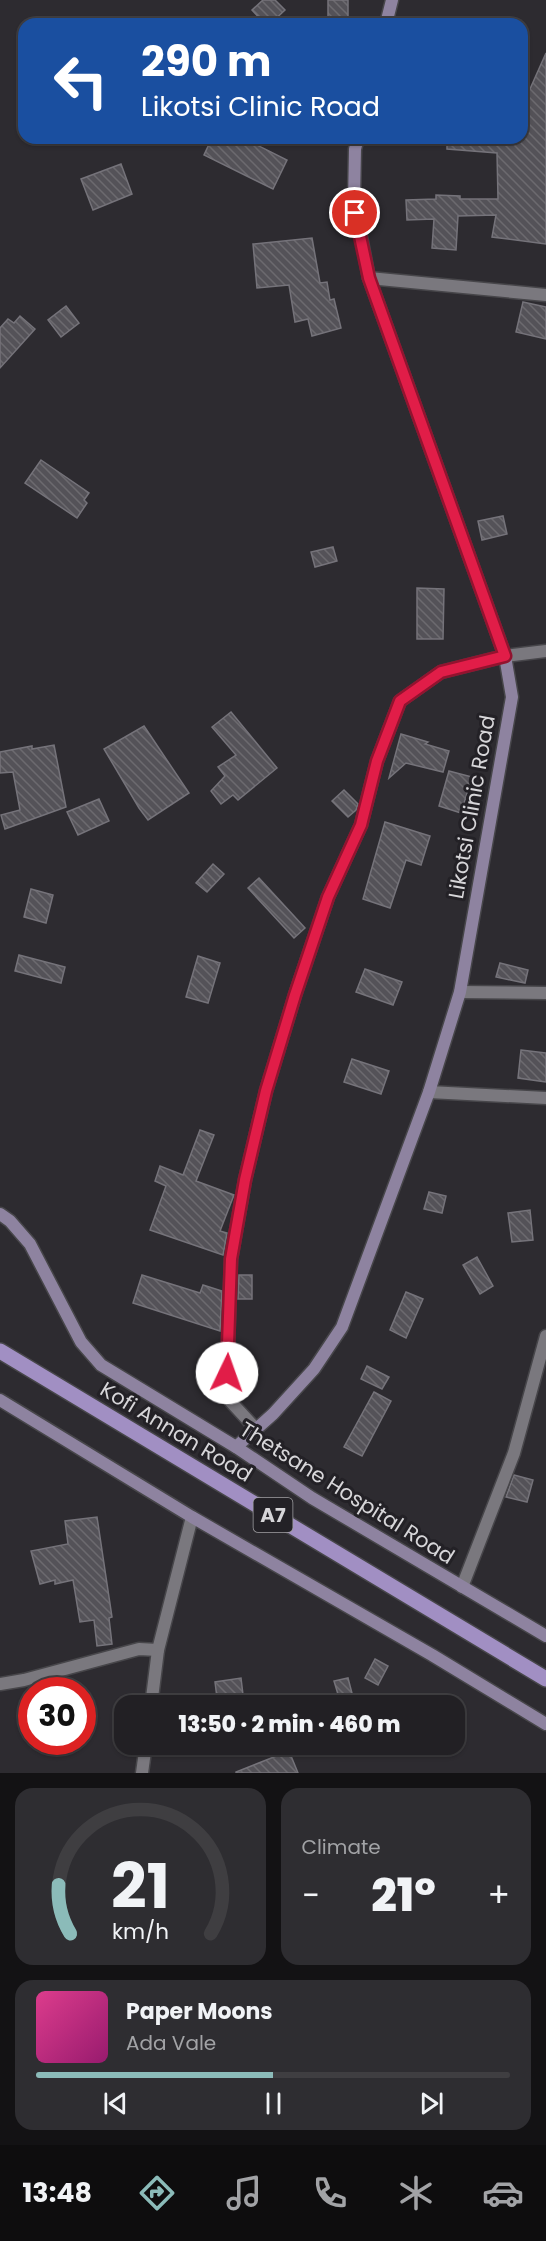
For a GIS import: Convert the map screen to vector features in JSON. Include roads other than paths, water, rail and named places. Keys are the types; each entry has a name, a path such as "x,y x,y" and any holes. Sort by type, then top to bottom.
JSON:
{"main road":[{"name":"Kofi Annan Road","path":"0,1351 546,1679"}],"street":[{"path":"388,18 392,0"},
{"name":"Likotsi Clinic Road","path":"236,1447 315,1369 342,1327 429,1092 460,992 512,698 505,656 369,278 354,201 356,144"},
{"path":"369,278 546,295"},
{"path":"256,1429 231,1402 227,1373 231,1259 245,1180 264,1102 295,995 328,897 361,825 377,761 400,701 441,672 505,656 546,651"},
{"path":"460,992 546,993"},
{"path":"429,1092 546,1098"},
{"name":"Thetsane Hospital Road","path":"0,1214 10,1221 30,1244 81,1342 101,1365 236,1447 312,1498 546,1636"},
{"path":"462,1587 514,1453 546,1336"},
{"path":"0,1400 192,1517 432,1655 546,1724"},
{"path":"152,1695 158,1650 192,1517"},
{"path":"0,1684 24,1680 139,1649 158,1650"},
{"path":"142,1773 144,1755"}]}
